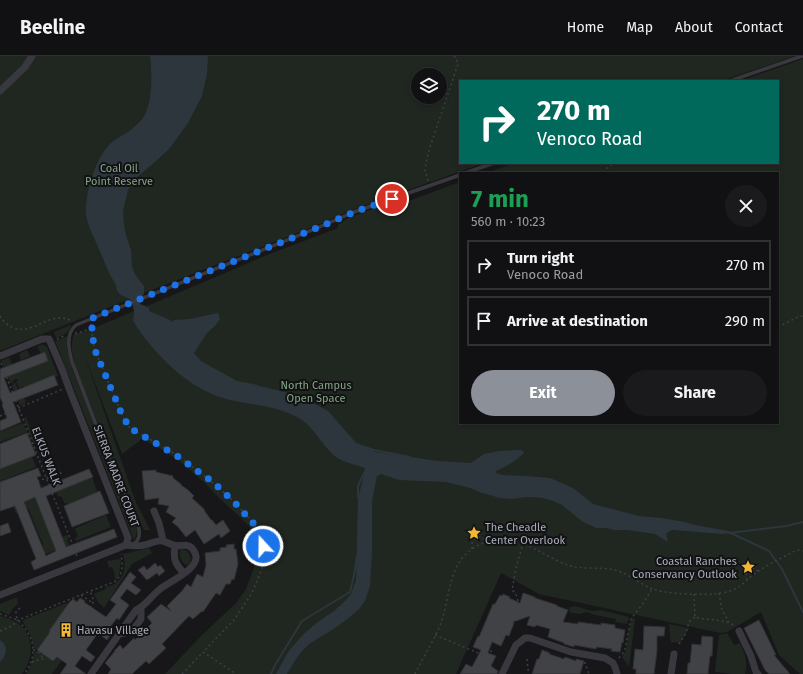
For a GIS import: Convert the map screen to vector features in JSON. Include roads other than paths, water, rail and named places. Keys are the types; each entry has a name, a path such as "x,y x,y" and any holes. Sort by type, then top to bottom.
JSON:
{"street":[{"path":"0,92 24,67 32,56"},
{"name":"SIERRA MADRE COURT","path":"0,356 42,339 50,339 62,370 67,389 128,540 126,545 0,595"},
{"path":"154,511 160,523 163,540"},
{"path":"91,674 120,634 132,631 141,619 141,608 158,590 193,566 196,558 196,553 186,545 175,546 163,540 143,546 126,545"},
{"path":"175,546 174,554 176,563 184,573"},
{"path":"738,630 751,656 756,673"},
{"path":"502,674 516,645 525,638 530,638 571,652 605,658 613,663 617,674"},
{"path":"671,674 674,654"}],"lane":[{"path":"733,80 802,56"},
{"path":"468,172 491,164"},
{"path":"126,545 135,544 138,541 138,525 100,435 72,362 69,343 73,328 76,325 90,319 354,212 459,175"}],"waterway":[{"path":"243,383 257,386"},
{"path":"356,444 374,450 410,457"},
{"path":"358,497 358,486 365,471"},
{"path":"729,533 786,526 803,522"},
{"path":"731,533 769,551 782,569 803,612"},
{"path":"271,674 302,621 350,592 357,556"}],"place":[{"name":"The Cheadle Center Overlook","path":"474,533"},
{"name":"Coastal Ranches Conservancy Outlook","path":"748,567"},
{"name":"Havasu Village","path":"66,630"}],"park label":[{"name":"Coal Oil Point Reserve","path":"119,174"},
{"name":"North Campus Open Space","path":"316,391"}]}
